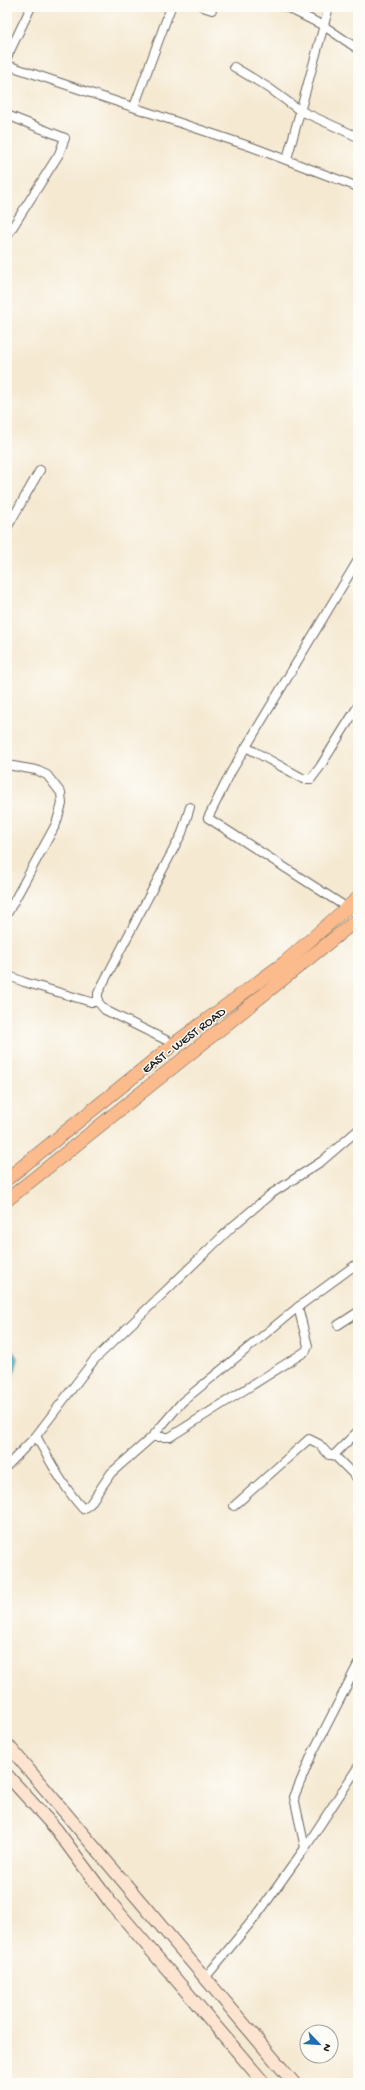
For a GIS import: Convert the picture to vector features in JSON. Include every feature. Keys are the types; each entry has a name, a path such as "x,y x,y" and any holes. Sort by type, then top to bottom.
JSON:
{"main road":[{"name":"EAST - WEST ROAD","path":"7,1179 174,1044 284,963 358,898"},
{"name":"EAST - WEST ROAD","path":"7,1205 11,1196 358,919"},
{"path":"7,1744 294,2083"},
{"path":"7,1775 56,1829 110,1902 264,2083"}],"street":[{"path":"7,57 32,7"},
{"path":"134,108 171,7"},
{"path":"203,7 212,10"},
{"path":"286,7 324,26 358,48"},
{"path":"287,159 299,110 329,7"},
{"path":"7,65 287,159 358,187"},
{"path":"234,67 269,88 299,110 358,138"},
{"path":"7,115 65,138 59,154 7,236"},
{"path":"7,528 40,470"},
{"path":"346,907 208,818 246,747 358,560"},
{"path":"246,747 304,779 311,779 320,768 358,706"},
{"path":"7,765 36,770 47,775 61,793 62,804 56,824 7,914"},
{"path":"174,1044 105,1010 98,1002 98,993 182,833 190,808"},
{"path":"7,975 24,982 91,1002 98,1002"},
{"path":"7,1466 36,1436 94,1360 232,1226 272,1194 322,1161 358,1130"},
{"path":"36,1436 57,1474 72,1497 83,1509 90,1504 111,1473 152,1437 182,1402 298,1307 358,1263"},
{"path":"152,1437 170,1437 302,1355 308,1346 298,1307"},
{"path":"338,1325 358,1312"},
{"path":"334,1455 358,1431"},
{"path":"234,1506 309,1439 319,1444 329,1455 334,1455 358,1479"},
{"path":"305,1848 294,1797 312,1754 358,1664"},
{"path":"205,1978 260,1912 305,1848 358,1767"}],"water":[{"path":"7,1342 18,1359 7,1398"}]}
